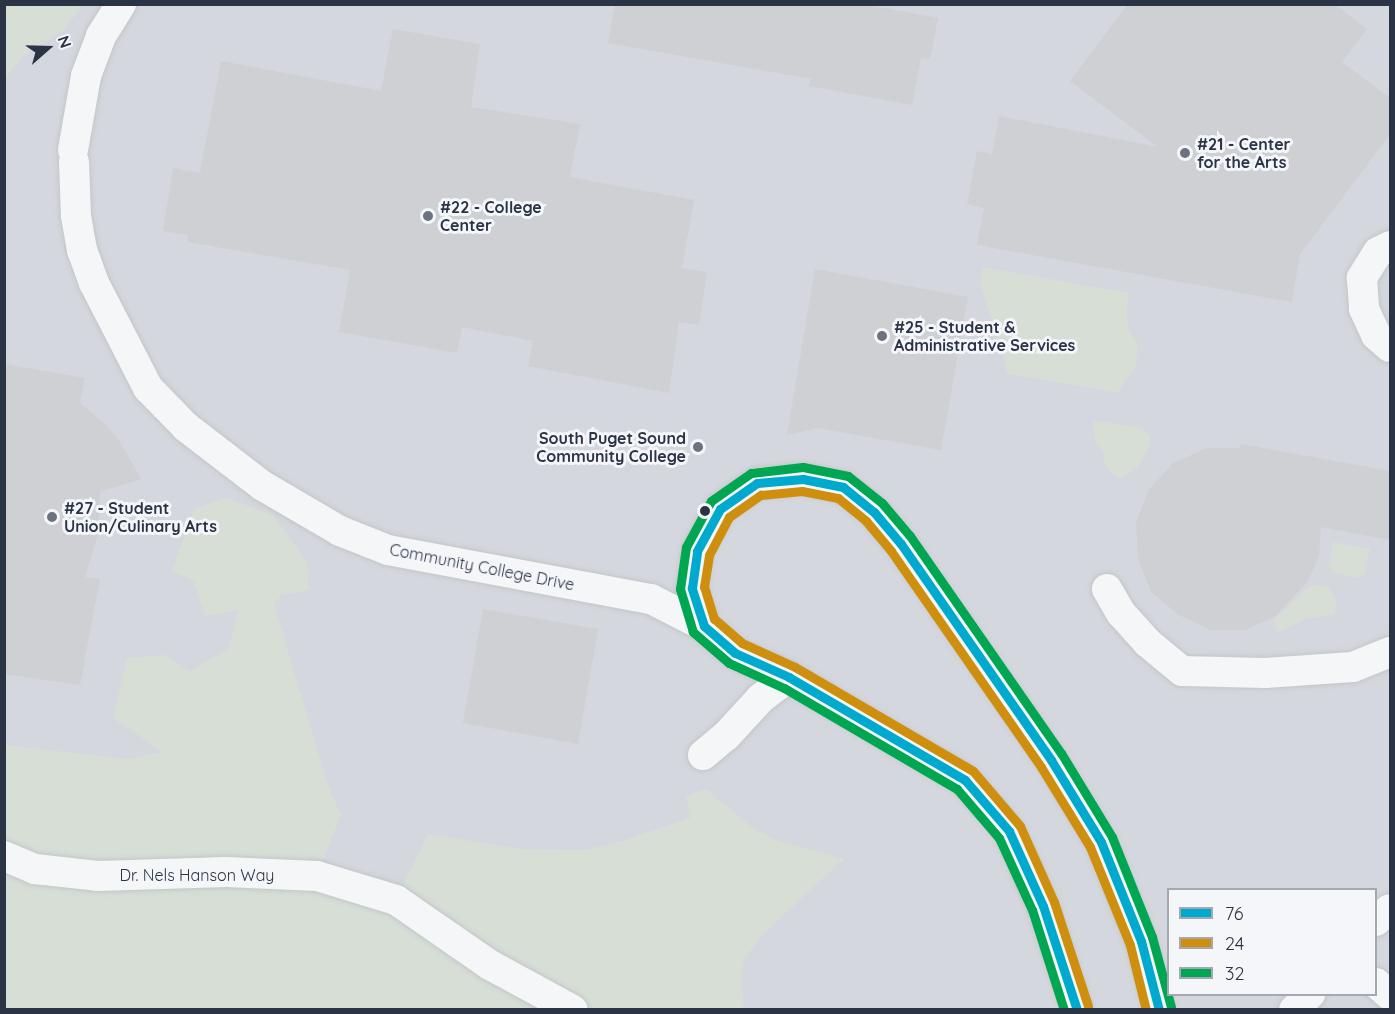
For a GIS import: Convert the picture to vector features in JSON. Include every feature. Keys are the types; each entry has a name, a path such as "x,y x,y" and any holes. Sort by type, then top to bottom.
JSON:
{"street":[{"name":"Community College Drive","path":"121,4 101,36 86,76 73,156 76,216 82,250 103,303 148,388 186,427 263,486 340,531 388,550 651,599 704,626 735,653 789,677 841,710 965,780 1009,831 1043,906 1077,1010"},
{"path":"1390,246 1378,252 1362,278 1364,309 1376,335 1390,347"},
{"path":"704,626 692,588 697,550 720,509 757,483 803,479 843,487 874,512 901,544 1051,760 1101,842 1140,942 1159,1010"},
{"path":"1107,589 1121,613 1148,643 1182,671 1265,673 1353,667 1390,652"},
{"path":"703,755 726,736 761,698 789,677"},
{"name":"Dr. Nels Hanson Way","path":"4,856 35,868 98,876 226,872 317,876 396,900 490,965 573,1010"},
{"path":"1377,920 1390,909"},
{"path":"1377,984 1390,995"},
{"path":"1294,1010 1308,996"}],"shaded area":[{"path":"5,4 83,5 64,30 23,56 5,78"},
{"name":"South Puget Sound Community College","path":"5,5 1390,5 1390,1009 5,1010"},
{"path":"983,267 1129,293 1126,310 1128,327 1138,344 1135,371 1126,378 1118,393 1008,374 980,282"},
{"path":"1102,421 1140,428 1151,436 1148,450 1138,467 1120,479 1112,474 1105,463 1102,450 1095,443 1093,422"},
{"path":"226,498 273,515 307,562 309,590 282,595 274,604 328,785 341,815 317,876 396,900 428,834 521,849 584,850 625,840 690,818 686,796 706,789 749,825 773,839 844,859 761,936 744,960 741,982 744,1009 5,1010 5,745 128,759 163,752 113,718 127,658 165,655 190,671 229,648 238,610 205,616 194,582 172,570 194,509"},
{"path":"1333,542 1370,549 1364,575 1357,578 1332,572 1329,564"},
{"path":"1313,585 1328,587 1337,601 1335,612 1332,615 1306,619 1278,632 1274,620"}],"building":[{"path":"615,4 863,4 938,18 930,59 921,58 912,105 809,86 811,79 608,43"},
{"name":"#21 - Center for the Arts","path":"1128,4 1334,4 1367,29 1342,62 1390,98 1390,134 1300,254 1292,302 977,245 984,208 967,204 977,151 992,154 999,116 1158,147 1070,81"},
{"name":"#22 - College Center","path":"393,29 480,44 471,107 580,124 570,177 694,200 682,268 707,272 699,325 679,322 669,393 528,366 533,341 462,327 457,353 339,332 350,270 187,242 188,235 163,231 173,168 200,173 221,61 381,91"},
{"name":"#25 - Student & Administrative Services","path":"815,269 968,297 941,450 818,428 787,435"},
{"name":"#27 - Student Union/Culinary Arts","path":"4,364 85,378 80,403 104,423 119,440 141,479 100,492 98,534 85,577 100,579 80,685 4,674"},
{"path":"1241,444 1390,471 1390,540 1321,527 1319,556 1308,581 1276,616 1245,630 1211,630 1179,615 1151,592 1138,559 1136,523 1148,491 1173,463 1207,448 1239,448"},
{"path":"483,609 598,629 578,744 463,723"}],"transit line":[{"name":"32","path":"1064,1010 1032,910 999,838 957,789 784,688 729,663 693,632 680,589 686,547 711,501 751,473 803,467 848,476 882,503 910,536 1061,753 1112,837 1152,937 1167,992"},
{"name":"76","path":"1077,1010 1043,906 1009,831 965,780 789,677 735,653 704,626 692,588 697,551 720,509 757,483 803,479 843,487 874,512 901,544 1051,760 1101,842 1141,941 1159,1010"},
{"name":"24","path":"1088,1006 1054,902 1020,826 973,771 795,667 742,643 714,619 704,587 709,555 729,517 761,495 802,491 838,498 866,521 891,551 1041,767 1090,847 1130,945 1146,1010"},
{"name":"32","path":"1168,996 1171,1007"}],"place":[{"name":"#21 - Center for the Arts","path":"1185,153"},
{"name":"#22 - College Center","path":"428,216"},
{"name":"#25 - Student & Administrative Services","path":"882,336"},
{"name":"South Puget Sound Community College","path":"698,447"},
{"name":"#27 - Student Union/Culinary Arts","path":"52,517"}]}
